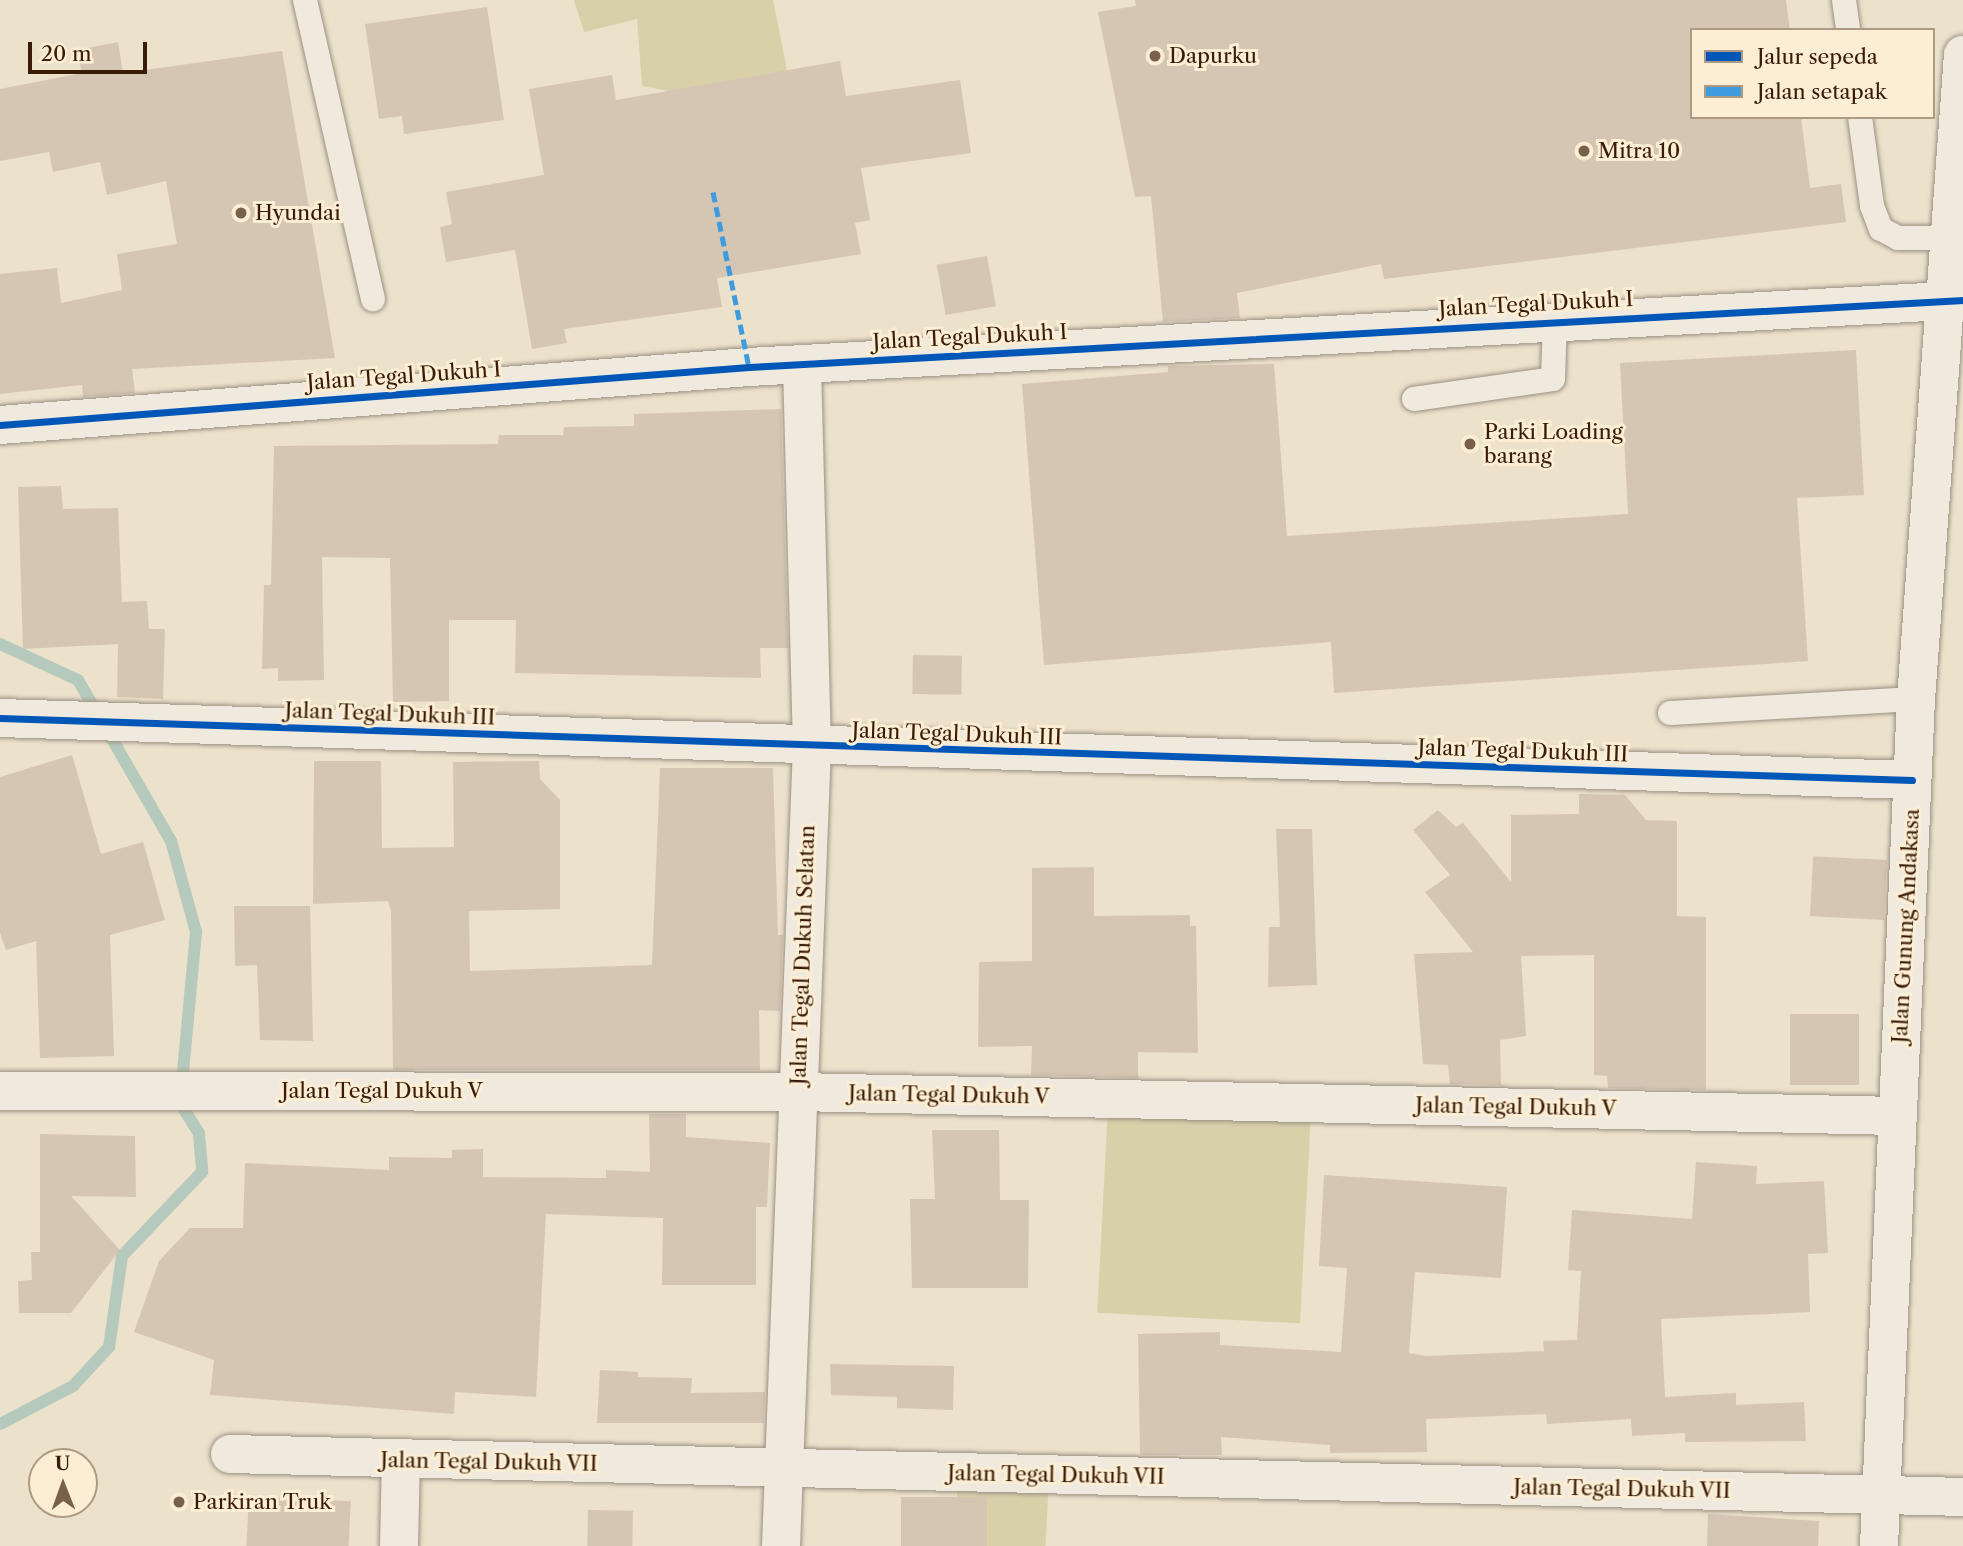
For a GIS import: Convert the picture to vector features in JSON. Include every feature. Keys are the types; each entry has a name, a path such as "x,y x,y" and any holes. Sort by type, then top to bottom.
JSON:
{"street":[{"name":"Jalan Gunung Andakasa","path":"1879,1546 1916,699 1953,301 1949,237 1963,55"},
{"name":"Jalan Tegal Dukuh I","path":"0,425 802,364 1555,320 1953,301"},
{"name":"Jalan Tegal Dukuh Selatan","path":"781,1546 811,747 802,364"},
{"name":"Jalan Tegal Dukuh III","path":"0,718 811,747 1912,780"},
{"name":"Jalan Tegal Dukuh V","path":"0,1091 797,1092 1898,1116"},
{"name":"Jalan Tegal Dukuh VII","path":"230,1454 401,1461 1963,1497"},
{"path":"399,1546 401,1461"}],"lane":[{"path":"305,0 373,299"},
{"path":"1844,0 1849,28"},
{"path":"1860,119 1872,206 1881,229 1898,238 1949,237"},
{"path":"1413,399 1553,379 1555,320"},
{"path":"1670,713 1916,699"}],"shaded area":[{"path":"574,0 773,0 787,70 701,97 642,86 637,19 584,32"},
{"path":"1108,1107 1311,1118 1300,1323 1097,1313"},
{"path":"958,1476 1049,1481 1045,1546 954,1546"}],"building":[{"path":"1135,0 1786,0 1790,28 1690,28 1690,119 1801,119 1810,188 1841,184 1846,222 1384,279 1381,264 1237,293 1240,318 1163,322 1151,196 1135,197 1098,12 1136,6"},
{"path":"487,7 504,120 404,134 402,116 379,119 365,24"},
{"path":"118,42 123,73 282,51 335,358 132,369 135,393 83,397 82,385 0,394 0,274 57,268 61,303 122,290 117,254 177,244 166,181 107,195 100,162 53,172 49,152 0,161 0,89 82,73 77,50"},
{"path":"840,61 846,96 960,80 971,153 861,168 870,220 855,223 861,254 717,278 722,307 564,329 567,343 532,349 515,250 446,262 440,227 452,224 446,192 544,175 529,89 612,75 616,100"},
{"path":"987,256 996,306 946,315 937,265"},
{"path":"1856,350 1864,495 1797,498 1808,661 1334,693 1331,642 1044,665 1022,384 1168,372 1168,366 1274,364 1287,536 1628,514 1620,363"},
{"path":"781,409 788,648 760,648 761,678 515,673 516,620 449,620 449,701 393,702 390,558 322,557 324,680 278,681 278,668 262,669 264,585 271,585 274,446 498,444 499,435 563,435 564,427 634,426 634,414"},
{"path":"61,486 63,509 118,508 122,602 147,601 149,629 165,629 163,699 117,697 118,644 23,649 18,487"},
{"path":"913,655 962,656 961,695 912,694"},
{"path":"72,755 101,854 143,842 165,920 110,935 114,1056 40,1058 36,941 6,950 0,933 0,777"},
{"path":"314,761 381,761 382,848 454,847 453,762 539,761 540,779 560,800 560,909 469,911 470,971 652,965 660,768 773,768 778,935 783,935 780,1011 759,1010 760,1070 393,1070 391,911 388,901 313,904"},
{"path":"1579,794 1625,795 1646,820 1677,821 1677,916 1706,917 1706,1090 1608,1088 1607,1076 1594,1075 1594,955 1521,956 1526,1036 1500,1040 1501,1085 1450,1084 1448,1065 1423,1064 1414,954 1473,952 1425,892 1450,875 1413,830 1438,810 1456,827 1463,823 1511,882 1511,815 1579,814"},
{"path":"1276,829 1312,829 1317,985 1268,987 1269,927 1280,927"},
{"path":"1813,856 1887,860 1884,920 1810,916"},
{"path":"1094,867 1094,916 1190,915 1190,926 1196,926 1198,1053 1138,1052 1138,1078 1031,1075 1032,1046 978,1047 979,962 1032,961 1032,868"},
{"path":"234,906 310,906 313,1041 260,1040 257,965 235,966"},
{"path":"1790,1014 1859,1014 1859,1085 1790,1085"},
{"path":"649,1114 686,1114 686,1137 770,1143 767,1207 756,1207 756,1285 662,1285 663,1218 546,1214 536,1397 455,1392 454,1414 210,1395 214,1360 134,1332 159,1261 190,1228 243,1228 245,1163 389,1170 389,1157 452,1158 452,1150 483,1149 483,1177 606,1178 606,1170 650,1172"},
{"path":"932,1130 999,1130 1000,1200 1029,1200 1028,1288 912,1288 910,1199 935,1199"},
{"path":"40,1134 135,1136 136,1197 71,1196 120,1250 71,1313 19,1313 18,1281 32,1280 31,1252 40,1252"},
{"path":"1696,1162 1757,1166 1756,1184 1824,1181 1828,1253 1808,1254 1810,1312 1661,1319 1665,1397 1736,1393 1736,1405 1804,1402 1806,1441 1685,1442 1685,1433 1632,1436 1631,1419 1547,1424 1546,1414 1426,1419 1427,1452 1330,1453 1330,1445 1221,1437 1222,1455 1140,1455 1138,1334 1220,1332 1220,1345 1341,1352 1347,1268 1319,1266 1324,1175 1507,1187 1501,1278 1415,1272 1409,1353 1426,1356 1544,1351 1543,1341 1577,1340 1581,1271 1568,1270 1572,1210 1692,1219"},
{"path":"830,1364 954,1366 953,1410 897,1408 897,1397 831,1395"},
{"path":"600,1370 638,1372 638,1377 692,1378 691,1393 765,1392 764,1423 597,1423"},
{"path":"249,1496 351,1501 349,1546 246,1546"},
{"path":"901,1497 987,1497 987,1546 901,1546"},
{"path":"588,1510 633,1511 632,1546 587,1546"},
{"path":"1708,1514 1819,1521 1818,1546 1707,1546"}],"waterway":[{"path":"0,644 78,680 171,841 196,932 180,1103 199,1134 202,1172 122,1256 109,1347 73,1386 0,1424"}],"marked path":[{"path":"713,192 749,367"}],"cycle path":[{"path":"0,425 749,367 1963,300"},
{"path":"0,718 1912,780"}],"place":[{"name":"Dapurku","path":"1155,56"},
{"name":"Mitra 10","path":"1584,151"},
{"name":"Hyundai","path":"241,213"},
{"name":"Parki Loading barang","path":"1470,444"},
{"name":"Parkiran Truk","path":"179,1502"}]}
